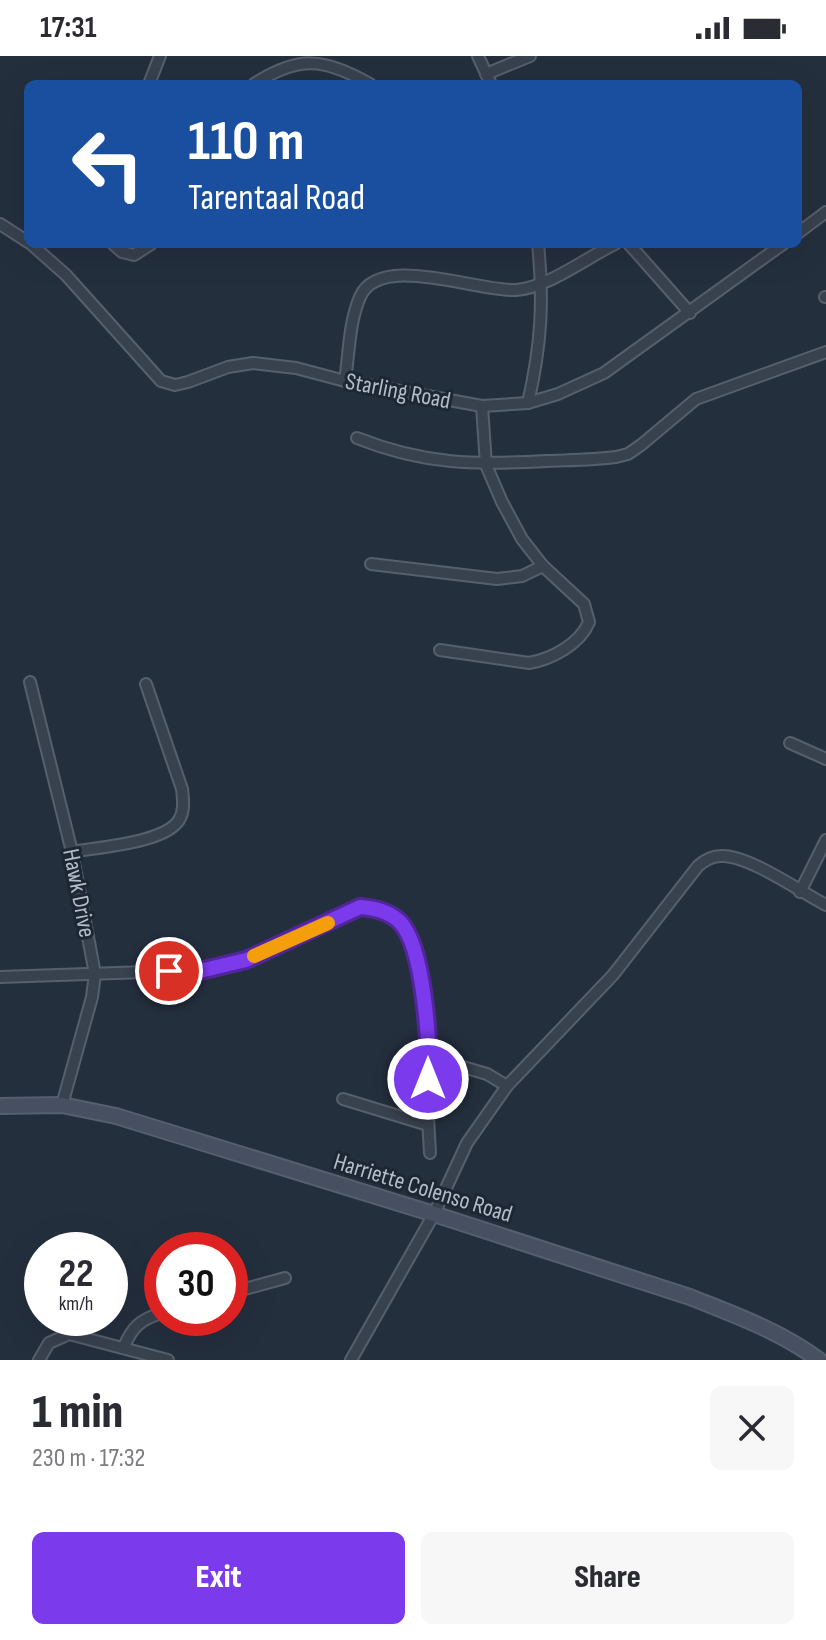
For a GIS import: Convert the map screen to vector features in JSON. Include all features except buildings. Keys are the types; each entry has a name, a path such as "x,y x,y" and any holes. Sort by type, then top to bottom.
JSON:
{"street":[{"path":"151,80 160,56"},
{"path":"478,56 489,79 530,56"},
{"path":"259,80 282,63 297,60 331,64 362,80"},
{"path":"802,230 826,212"},
{"name":"Starling Road","path":"0,224 24,240"},
{"name":"Starling Road","path":"35,248 66,275 161,381 175,385 228,367 253,363 296,368 345,381 482,406 528,403 558,394 604,373 778,248"},
{"path":"118,248 134,255 145,248"},
{"path":"528,403 541,336 542,283 538,248"},
{"path":"345,381 354,315 361,294 371,282 384,276 407,275 498,290 519,290 542,283 608,248"},
{"path":"633,248 690,313"},
{"path":"357,438 392,452 486,465 594,460 628,454 696,399 826,352"},
{"path":"440,650 529,663 550,657 579,638 589,622 584,604 543,566 522,539 486,465 482,406"},
{"path":"371,564 497,579 522,576 543,566"},
{"name":"Hawk Drive","path":"30,682 72,852 95,974 92,997 62,1105"},
{"path":"72,852 154,837 170,829 180,819 184,804 182,789 146,684"},
{"path":"790,743 826,759"},
{"path":"800,892 826,840"},
{"path":"351,1360 434,1214 467,1143 507,1086 613,975 698,866 709,858 731,856 749,862 826,905"},
{"path":"0,977 222,967 246,960 360,907 377,908 400,923 411,939 417,957 429,1057 430,1153"},
{"path":"429,1057 487,1074 507,1086"},
{"path":"343,1099 428,1125"},
{"name":"Harriette Colenso Road","path":"0,1106 62,1105 151,1126 690,1297 753,1322 800,1346 819,1360"},
{"path":"248,1288 285,1278"},
{"path":"124,1347 129,1334 144,1319"},
{"path":"39,1360 49,1343 69,1334 168,1360"}],"slow traffic":[{"path":"254,956 328,923"}],"route":[{"path":"169,971 204,970 246,960 360,907 377,908 400,923 411,939 417,957 429,1047 428,1079"}]}
